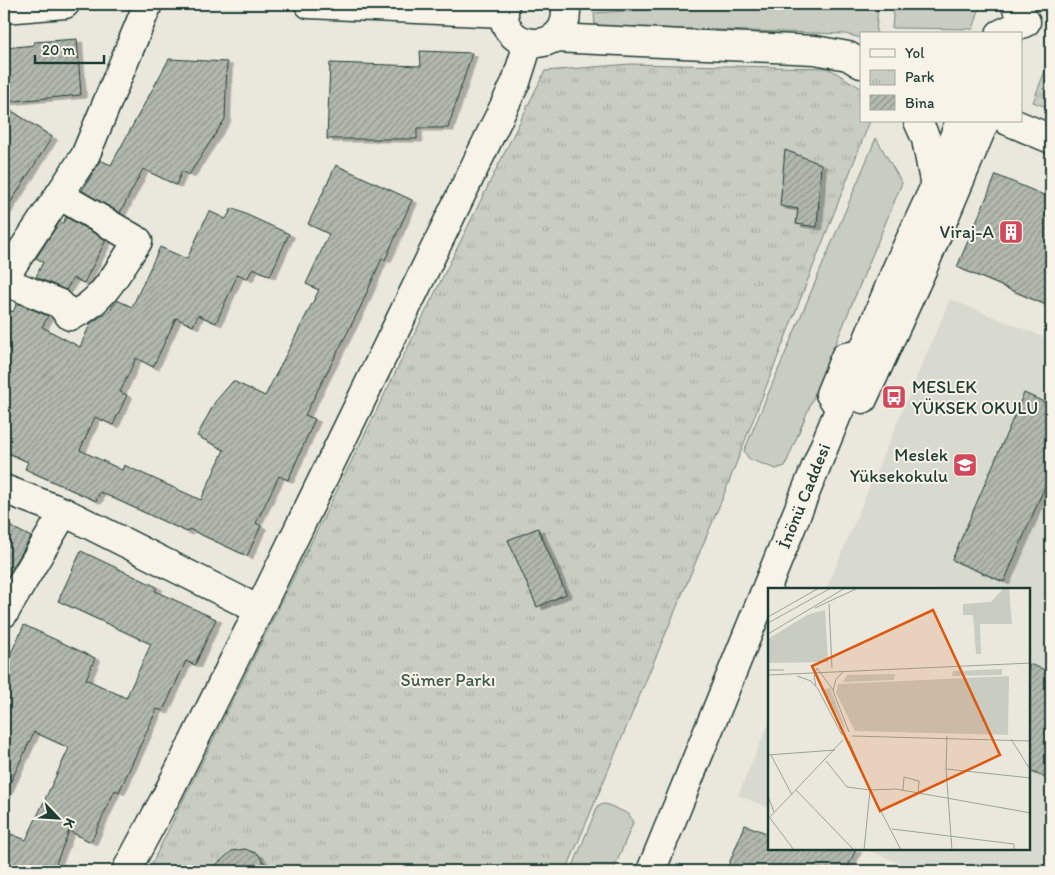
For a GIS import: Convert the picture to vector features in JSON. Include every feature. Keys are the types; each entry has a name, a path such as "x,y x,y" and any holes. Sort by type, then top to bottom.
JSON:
{"main road":[{"path":"4,9 65,4"},
{"path":"59,195 138,240 97,300 83,312 70,316 60,304 4,279 59,195 85,156 148,4"},
{"path":"308,4 504,8 506,26 515,37 528,44 542,44 554,38 564,27 567,14 565,4"},
{"path":"997,32 1020,13"},
{"path":"1002,32 1020,13"},
{"path":"554,38 815,50 857,59"},
{"path":"126,871 171,787 259,610 516,82 528,44"},
{"path":"918,122 926,139 935,186"},
{"name":"İnönü Caddesi","path":"651,871 862,354 935,186 960,122"},
{"name":"İnönü Caddesi","path":"782,588 827,480 922,270 985,122"},
{"path":"1010,122 1051,139"},
{"path":"4,489 64,512 259,610"},
{"path":"4,613 64,512"},
{"path":"667,871 768,624"}],"shaded area":[{"name":"Meslek Yüksekokulu","path":"950,299 1051,340 1051,871 919,871 867,850 1030,850 1030,588 826,588"},
{"path":"768,725 768,808 738,795"}],"green space":[{"path":"740,4 878,4 876,32 860,32 860,38 845,34 595,26 594,13"},
{"path":"894,4 981,4 973,29 892,28"},
{"path":"1051,55 1051,109 1033,102"},
{"name":"Sümer Parkı","path":"630,64 828,68 860,87 860,122 870,122 723,497 566,871 148,871 545,71"},
{"path":"876,138 902,183 785,466 776,469 749,459 744,451"},
{"path":"606,804 629,814 633,823 613,871 571,871 598,805"}],"building":[{"path":"77,39 81,95 4,102 4,48 34,45 34,42"},
{"path":"420,51 472,53 448,128 417,128 417,139 327,139 330,63 421,66"},
{"path":"169,59 227,62 225,119 189,175 182,171 176,185 143,169 120,213 82,191 100,160 111,165"},
{"path":"4,106 52,137 4,213"},
{"path":"785,150 821,164 817,227 796,224 798,209 780,206"},
{"path":"336,165 412,200 385,260 382,258 360,308 305,415 315,419 288,480 279,476 256,523 261,526 247,556 189,529 187,532 100,492 96,501 25,469 28,462 4,451 4,307 13,312 17,303 48,316 42,327 80,347 90,324 110,310 117,300 132,307 160,247 187,259 209,211 226,219 232,208 289,234 270,276 253,268 247,279 238,274 216,323 198,315 193,326 176,318 153,367 136,358 120,392 127,395 113,425 95,417 80,450 122,470 124,465 201,500 224,450 197,436 215,402 233,381 265,396 319,290 306,284 329,234 308,224"},
{"name":"Viraj-A","path":"996,175 1051,198 1051,307 957,267"},
{"path":"66,217 106,240 84,283 73,278 66,290 36,277 43,262 36,258 60,221 63,223"},
{"path":"1024,393 1051,405 1051,472 1004,582 952,560"},
{"path":"4,523 31,537 4,583"},
{"path":"538,528 566,594 537,607 508,540"},
{"path":"81,551 157,587 155,591 216,619 195,665 186,661 163,711 157,709 119,792 115,790 91,842 69,831 53,871 4,871 4,851 11,834 26,840 69,748 34,732 4,796 4,668 24,625 95,658 86,679 126,698 151,644 58,601"},
{"path":"1030,664 1051,672 1051,779 1030,771"},
{"path":"745,825 768,834 768,850 856,850 846,871 726,871"},
{"path":"245,849 258,854 269,871 209,871 232,851"}],"place":[{"name":"Viraj-A","path":"1011,232"},
{"name":"MESLEK YÜKSEK OKULU","path":"894,397"},
{"name":"Meslek Yüksekokulu","path":"965,465"}]}
